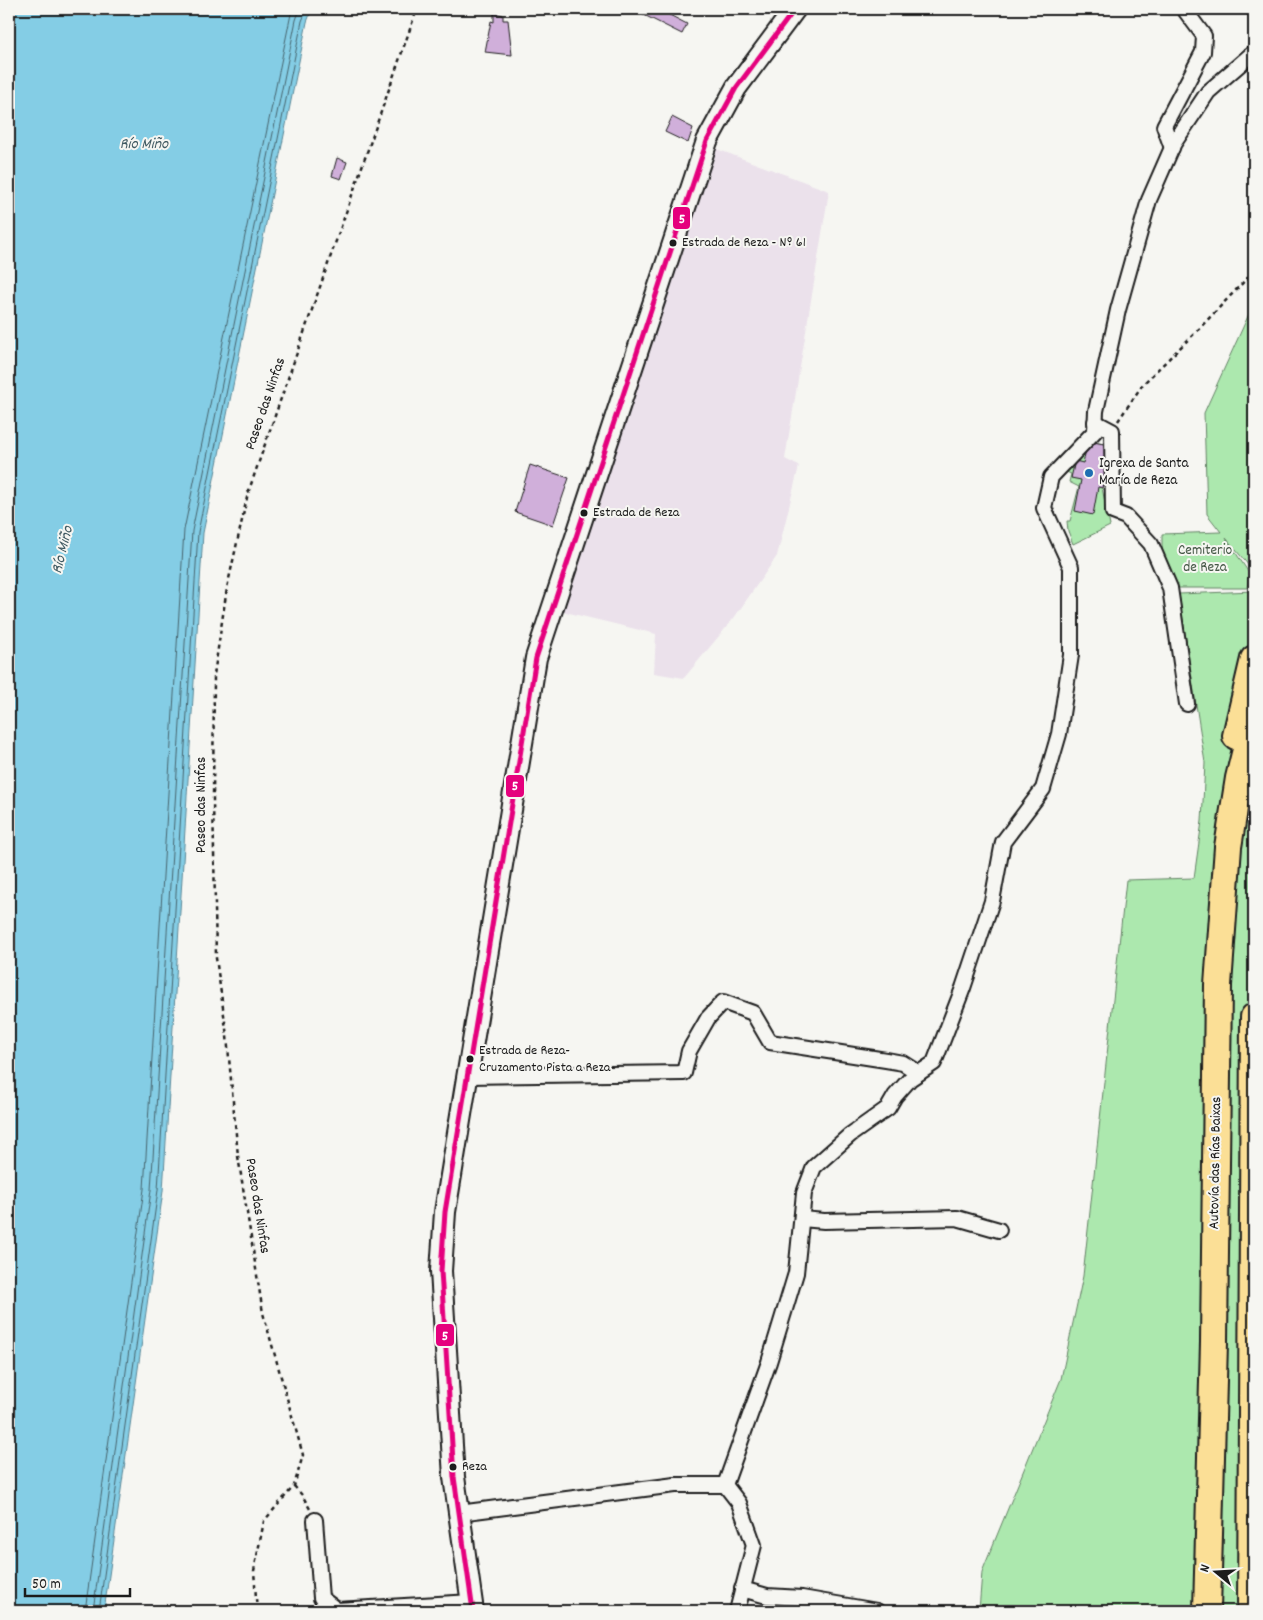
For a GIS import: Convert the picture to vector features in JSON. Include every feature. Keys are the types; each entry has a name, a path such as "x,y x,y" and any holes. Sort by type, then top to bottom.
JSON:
{"highway":[{"path":"1218,985 1213,905 1220,837 1228,775 1254,659"},
{"name":"Autovía das Rías Baixas","path":"1207,1611 1214,1342 1218,985 1228,847 1239,778 1254,717"},
{"path":"1251,1611 1254,1017"}],"main road":[{"path":"473,1607 454,1477 442,1271 445,1212 536,658 707,140 736,88 791,10"}],"street":[{"path":"1172,148 1164,126 1203,52 1204,36 1184,9"},
{"path":"725,1485 768,1362 796,1274 804,1193 814,1167 850,1135 888,1108 910,1079 934,1063 963,988 992,901 1003,842 1043,789 1059,734 1071,655 1071,567 1044,508 1051,476 1095,431 1096,411 1121,300 1149,200 1172,148 1208,92 1254,52"},
{"path":"1095,422 1112,431 1113,512 1126,517 1151,544 1170,588 1187,704"},
{"path":"467,1076 684,1073 689,1051 708,1018 723,1002 752,1013 770,1042 903,1063 919,1073"},
{"path":"802,1219 824,1221 957,1218 999,1230"},
{"path":"459,1513 675,1485 725,1485"},
{"path":"725,1485 739,1503 754,1545 736,1611"},
{"path":"315,1520 321,1598 337,1610 473,1607"},
{"path":"742,1589 767,1596 802,1598 877,1611"}],"path":[{"name":"Paseo das Ninfas","path":"257,1611 254,1571 264,1521 294,1486 303,1455 264,1313 238,1156 227,1036 216,958 212,798 214,675 227,588 248,493 416,9"},
{"path":"1112,431 1143,384 1254,271"},
{"path":"294,1486 302,1495 315,1520"}],"shaded area":[{"path":"714,148 829,191 785,459 799,466 777,556 734,618 684,678 654,673 656,634 561,611"}],"green space":[{"name":"Cemiterio de Reza","path":"1254,303 1254,572 1226,538 1249,573 1247,588 1177,588 1162,556 1162,534 1221,532 1207,514 1204,413"},
{"path":"1088,441 1109,445 1102,488 1110,526 1073,544 1068,531 1067,521 1070,521 1079,487 1069,482 1071,474 1064,471"},
{"path":"1254,591 1254,1611 979,1611 982,1572 1061,1379 1083,1276 1126,880 1194,878 1202,821 1205,763 1179,594"}],"water":[{"name":"Río Miño","path":"9,9 312,9 307,22 203,533 163,1191 104,1611 9,1611"}],"building":[{"path":"645,9 658,9 687,24 682,34 642,14"},
{"path":"494,13 503,15 503,20 508,20 512,55 485,52 491,21 494,22"},
{"path":"672,117 693,128 688,143 665,132"},
{"path":"337,158 347,162 341,179 332,176"},
{"name":"Igrexa de Santa María de Reza","path":"1088,441 1109,445 1102,488 1098,487 1093,515 1075,511 1081,480 1071,478 1075,461 1083,463"},
{"path":"530,465 569,478 553,525 515,512"}],"transit line":[{"name":"5","path":"473,1611 454,1477 441,1271 445,1212 536,658 707,141 736,88 795,9"}],"place":[{"name":"Estrada de Reza - Nº 61","path":"673,243"},
{"name":"Igrexa de Santa María de Reza","path":"1089,473"},
{"name":"Estrada de Reza","path":"584,513"},
{"name":"Estrada de Reza- Cruzamento Pista a Reza","path":"470,1059"},
{"name":"Reza","path":"453,1467"}]}
